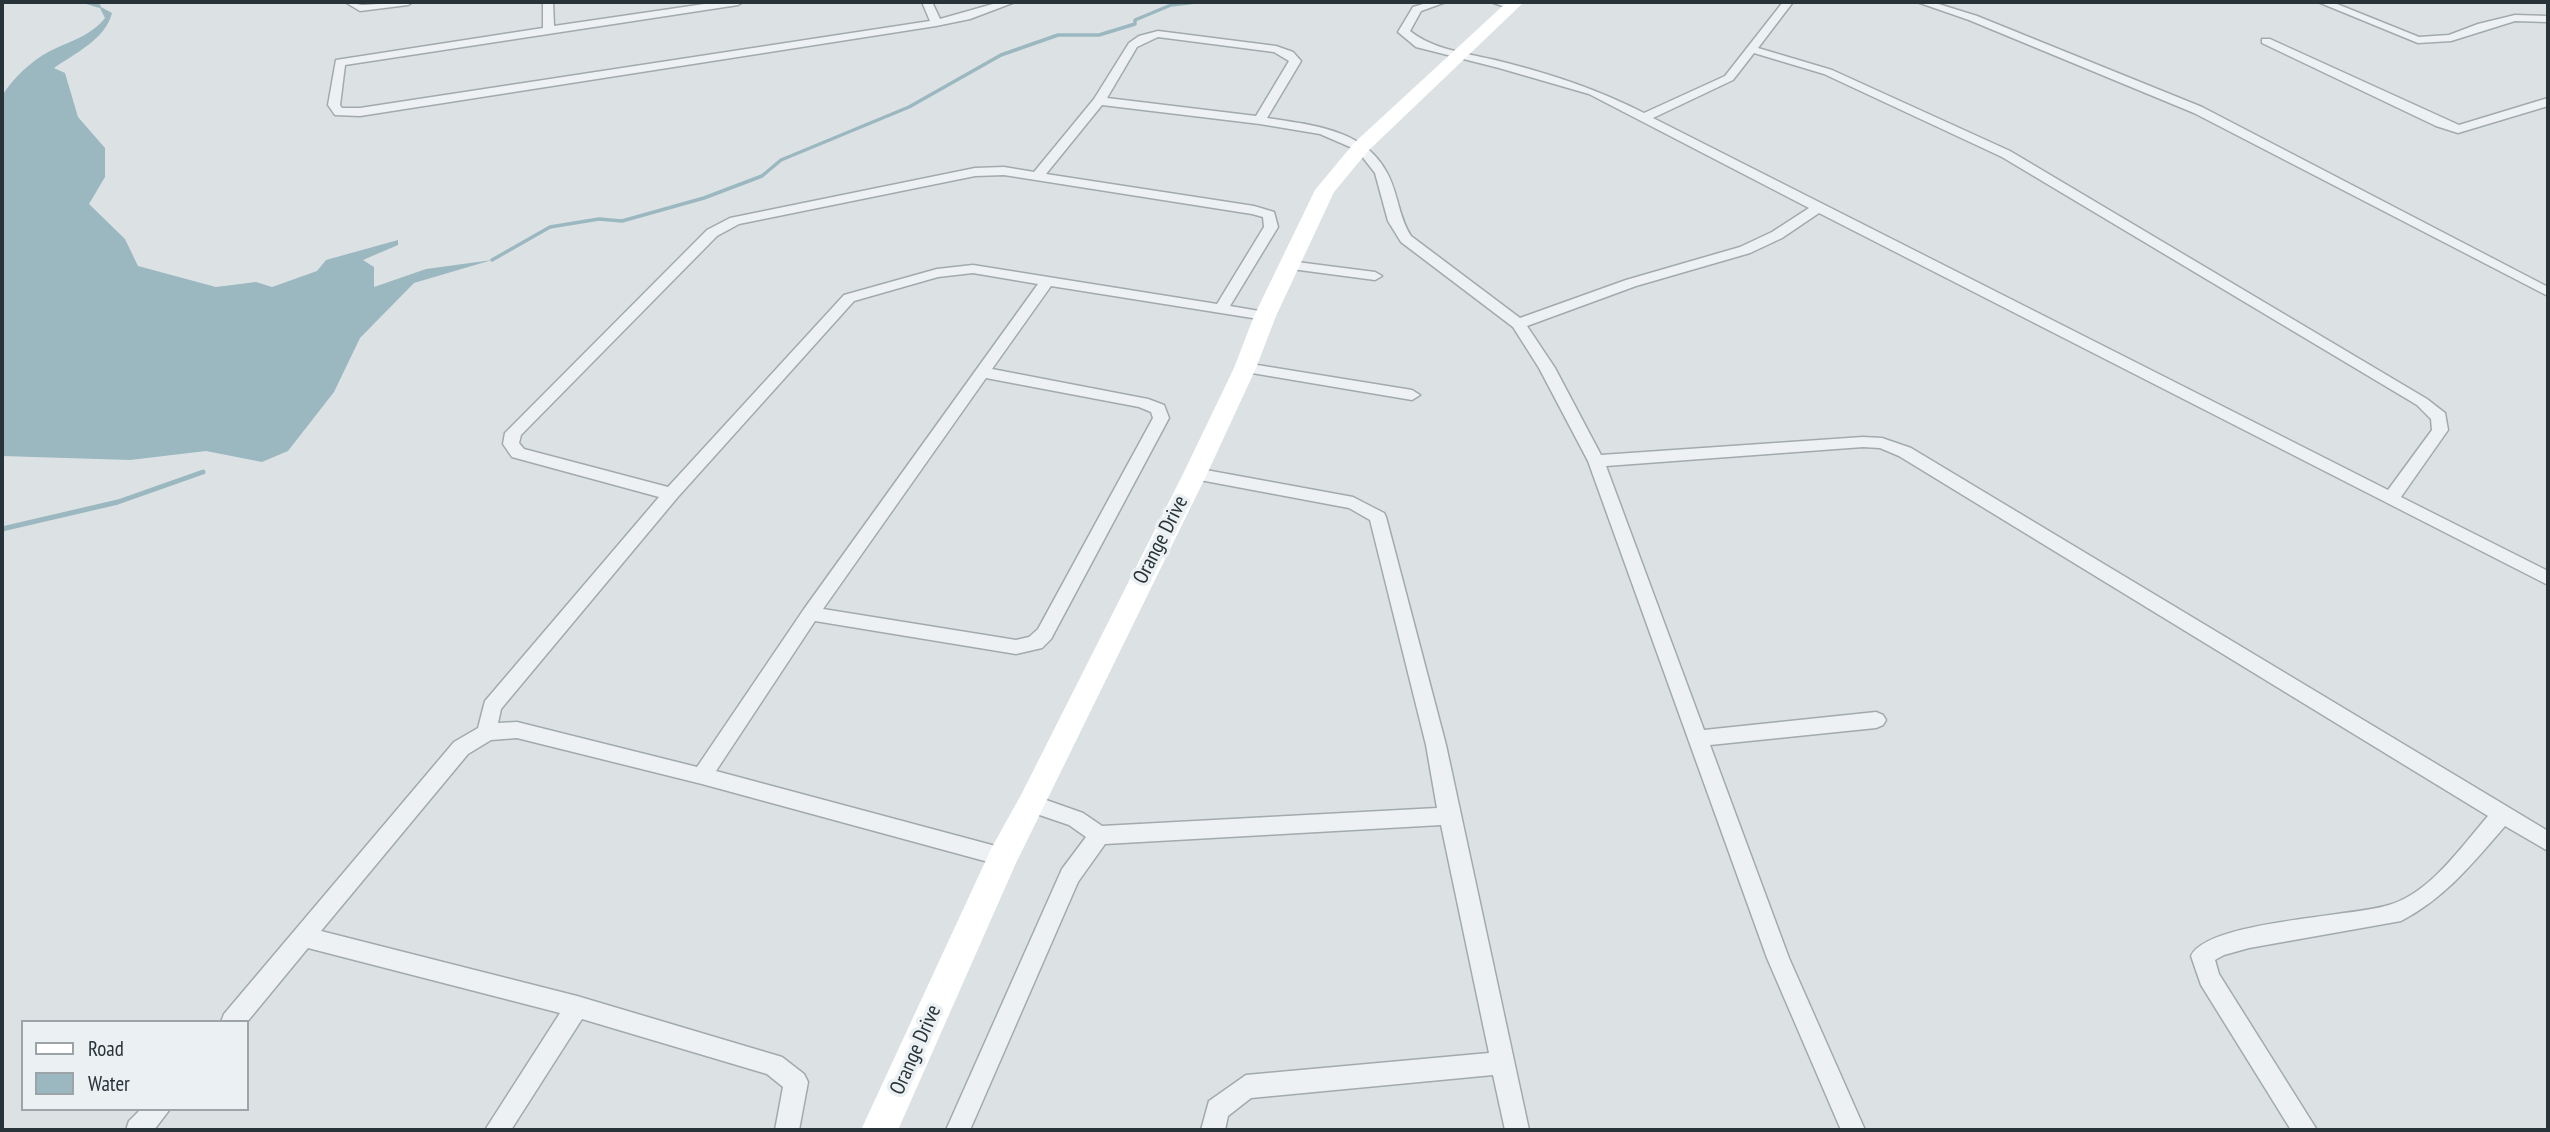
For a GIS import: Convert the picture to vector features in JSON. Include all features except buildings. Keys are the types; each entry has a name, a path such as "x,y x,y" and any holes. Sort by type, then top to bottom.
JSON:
{"street":[{"path":"350,2 360,8 408,2"},
{"path":"548,2 549,30"},
{"path":"738,2 340,62 335,109 347,113 360,112 936,23 977,14 1010,2"},
{"path":"928,2 936,23"},
{"path":"1441,2 1417,9 1404,32 1420,45 1579,87 2548,579"},
{"path":"1643,118 1724,82 1788,2"},
{"path":"1922,2 1973,18 2198,110 2548,292"},
{"path":"2323,2 2418,40 2451,38 2482,26 2515,18 2548,19"},
{"name":"Orange Drive","path":"879,1130 1003,857 1032,804 1195,474 1245,368 1265,316 1325,190 1361,146 1459,55 1508,3"},
{"path":"1037,177 1099,100 1133,45 1143,38 1158,34 1276,49 1289,54 1295,61 1260,120"},
{"path":"2266,41 2458,129 2548,102"},
{"path":"1751,48 1828,72 2006,154 2422,402 2439,417 2440,430 2390,499"},
{"path":"1099,100 1260,120 1323,131 1361,146 1381,172 1395,221 1406,240 1518,324 1548,368 1596,461 1779,958 1853,1130"},
{"path":"671,494 518,453 511,443 513,433 712,233 735,221 975,172 1004,171 1254,209 1269,215 1271,227 1222,307"},
{"path":"1518,324 1632,283 1745,250 1777,235 1819,207"},
{"path":"1289,265 1375,276"},
{"path":"487,732 492,706 671,494 849,298 937,273 972,269 1265,316"},
{"path":"702,776 810,614 1048,280"},
{"path":"1245,368 1412,395"},
{"path":"810,614 1016,647 1035,643 1045,634 1161,418 1158,409 1143,404 982,372"},
{"path":"1596,461 1863,442 1882,443 1905,452 2548,842"},
{"path":"1195,474 1353,503 1378,517 1430,718 1517,1130"},
{"path":"1699,738 1876,720"},
{"path":"234,1020 460,748 487,732 517,730 702,776 1003,857"},
{"path":"1032,804 1076,819 1099,835 1449,816"},
{"path":"2305,1130 2209,978 2202,956 2219,946 2249,938 2393,914 2415,904 2434,892 2502,815"},
{"path":"958,1130 1070,876 1099,835"},
{"path":"304,937 577,1007 774,1065 796,1082 787,1130"},
{"path":"497,1130 577,1007"},
{"path":"1213,1130 1217,1109 1246,1087 1503,1063"},
{"path":"138,1130 156,1111"}],"water":[{"path":"99,6 112,13 103,31 88,45 54,68 65,73 78,117 105,148 105,177 89,204 125,239 138,266 216,287 256,282 272,287 317,271 326,260 398,240 398,245 363,260 374,267 374,287 426,269 492,260 414,283 360,338 334,392 288,451 262,462 206,451 130,460 2,456 2,96 29,65 50,51 87,34 99,24 105,18"}],"waterway":[{"path":"86,2 99,6"},
{"path":"492,260 550,227 599,219 622,221 704,198 762,176 781,160 909,107 1001,55 1058,35 1099,35 1135,24 1135,20 1171,5 1196,2"},
{"path":"2,529 118,502 203,472"}]}
